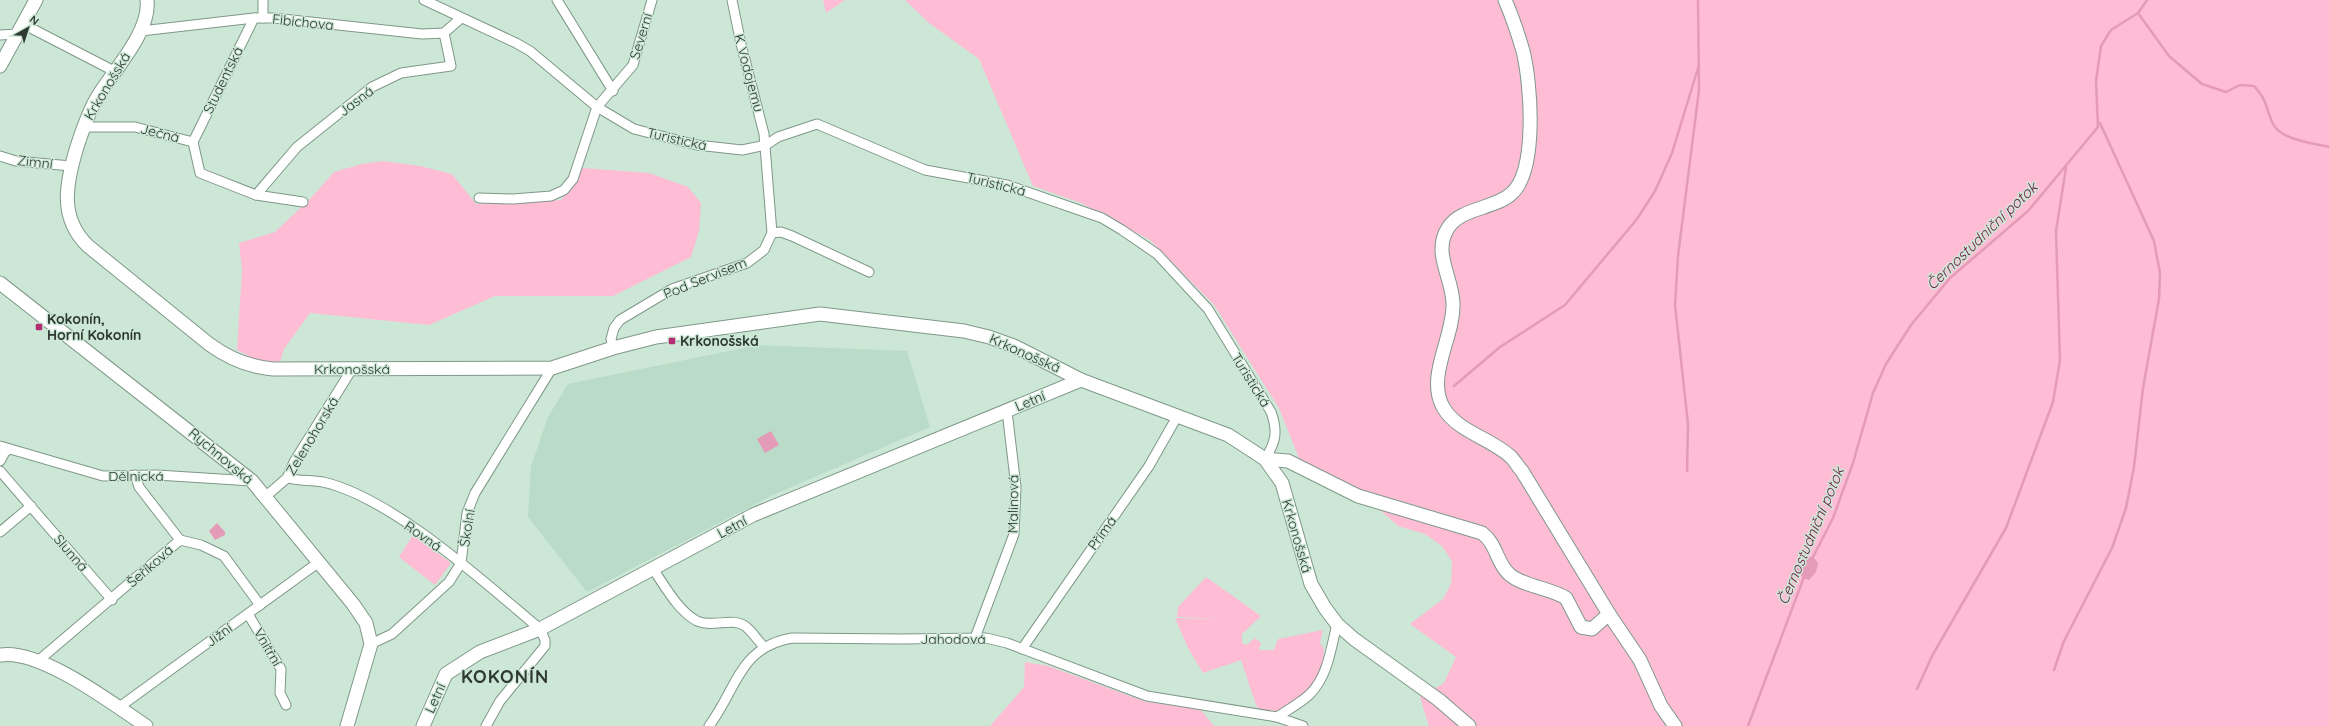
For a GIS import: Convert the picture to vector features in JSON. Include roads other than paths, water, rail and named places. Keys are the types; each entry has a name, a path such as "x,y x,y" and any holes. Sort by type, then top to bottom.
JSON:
{"street":[{"path":"0,66 36,0"},
{"name":"Krkonošská","path":"147,0 146,16 141,32 97,98 83,127 71,166 66,194 67,210 73,227 82,241 217,350 236,360 264,369 552,368 613,348 656,337 820,314 964,331 989,337 1014,346 1081,380 1178,415 1228,435 1265,459 1275,470 1284,490 1311,584 1325,608 1337,624 1354,639 1439,700 1469,726"},
{"path":"263,0 263,18"},
{"name":"Turistická","path":"424,0 460,19 516,43 530,51 597,107 634,129 697,145 742,150 766,145 778,137 817,124 925,170 1007,185 1102,218 1156,254 1208,309 1271,412 1274,421 1275,443 1265,459"},
{"path":"557,0 613,90"},
{"name":"Severní","path":"597,107 633,65 652,0"},
{"name":"K Vodojemu","path":"732,0 741,44 756,94 766,145"},
{"path":"1505,0 1523,52 1532,122 1527,158 1523,176 1512,194 1457,219 1445,233 1442,242 1442,256 1454,304 1450,331 1438,378 1438,393 1440,402 1451,418 1510,457 1522,472 1608,614 1640,660 1662,706 1675,726"},
{"name":"Studentská","path":"193,142 254,18"},
{"name":"Fibichova","path":"141,32 263,18 422,34 444,33"},
{"path":"444,33 460,19"},
{"path":"0,34 20,29 114,71"},
{"name":"Jasná","path":"256,195 297,148 372,87 401,73 451,66 444,33"},
{"path":"479,198 513,199 552,196 564,190 573,179 597,107"},
{"name":"Ječná","path":"83,127 135,127 193,142 200,173 256,195 303,202"},
{"path":"766,145 765,158 772,233 781,232 792,236 869,272"},
{"name":"Zimní","path":"0,156 16,161 71,166"},
{"name":"Pod Servisem","path":"613,348 611,339 614,328 620,320 672,289 747,263 764,250 772,233"},
{"name":"Rychnovská","path":"0,283 229,461 252,481 360,614 366,623 370,644 348,726"},
{"name":"Školní","path":"370,644 392,634 449,582 461,563 467,513 471,501 552,368"},
{"name":"Zelenohorská","path":"265,497 287,478 294,462 352,369"},
{"name":"Letní","path":"423,726 446,674 480,652 540,630 753,516 1081,380"},
{"name":"Malinová","path":"975,638 1014,534 1016,487 1007,411"},
{"name":"Přímá","path":"1022,648 1149,466 1178,415"},
{"name":"Dělnická","path":"0,446 103,476 135,475 252,481"},
{"path":"0,461 5,452 10,449"},
{"path":"1265,459 1288,461 1358,496 1482,533 1492,542 1504,568 1514,578 1566,598 1580,627 1592,629 1608,614"},
{"name":"Slunná","path":"0,471 112,600"},
{"path":"135,475 139,487 180,540"},
{"name":"Rovná","path":"287,478 322,482 372,502 395,516 461,563 540,630"},
{"path":"0,532 31,506"},
{"name":"Šeříková","path":"38,661 112,600 180,540 201,545 224,556 260,605"},
{"name":"Jižní","path":"118,708 319,562"},
{"path":"653,569 682,609 696,620 715,625 738,623 745,626 764,647"},
{"name":"Vnitřní","path":"248,614 281,669 280,693 286,706"},
{"path":"1277,717 1309,695 1321,681 1327,665 1337,624"},
{"path":"486,726 500,701 545,646 545,640 540,630"},
{"name":"Jahodová","path":"709,726 739,674 764,647 778,640 792,638 986,638 1022,648 1147,696 1277,717 1303,726"},
{"path":"0,655 18,655 38,661 72,678 146,726"}],"waterway":[{"path":"1687,471 1688,424 1675,305 1678,256 1699,90 1698,0"},
{"name":"Černostudniční potok","path":"1812,559 1833,518 1853,463 1873,393 1886,364 1911,325 1950,278 2028,211 2098,127 2096,81 2101,46 2111,30 2138,13 2147,0"},
{"path":"2138,13 2169,56 2202,84 2226,92 2240,85 2254,86 2264,100 2273,124 2283,134 2298,140 2329,147"},
{"path":"1454,386 1500,347 1565,305 1637,219 1655,191 1672,153 1699,65"},
{"path":"2054,670 2064,641 2112,548 2126,508 2134,467 2143,388 2159,299 2160,273 2154,241 2100,123"},
{"path":"1917,689 1932,656 2006,528 2053,402 2060,360 2056,231 2066,168"},
{"name":"Černostudniční potok","path":"1748,726 1804,577"}],"place":[{"name":"Kokonín, Horní Kokonín","path":"39,327"},
{"name":"Krkonošská","path":"672,341"}],"district":[{"name":"KOKONÍN","path":"505,677"}]}
